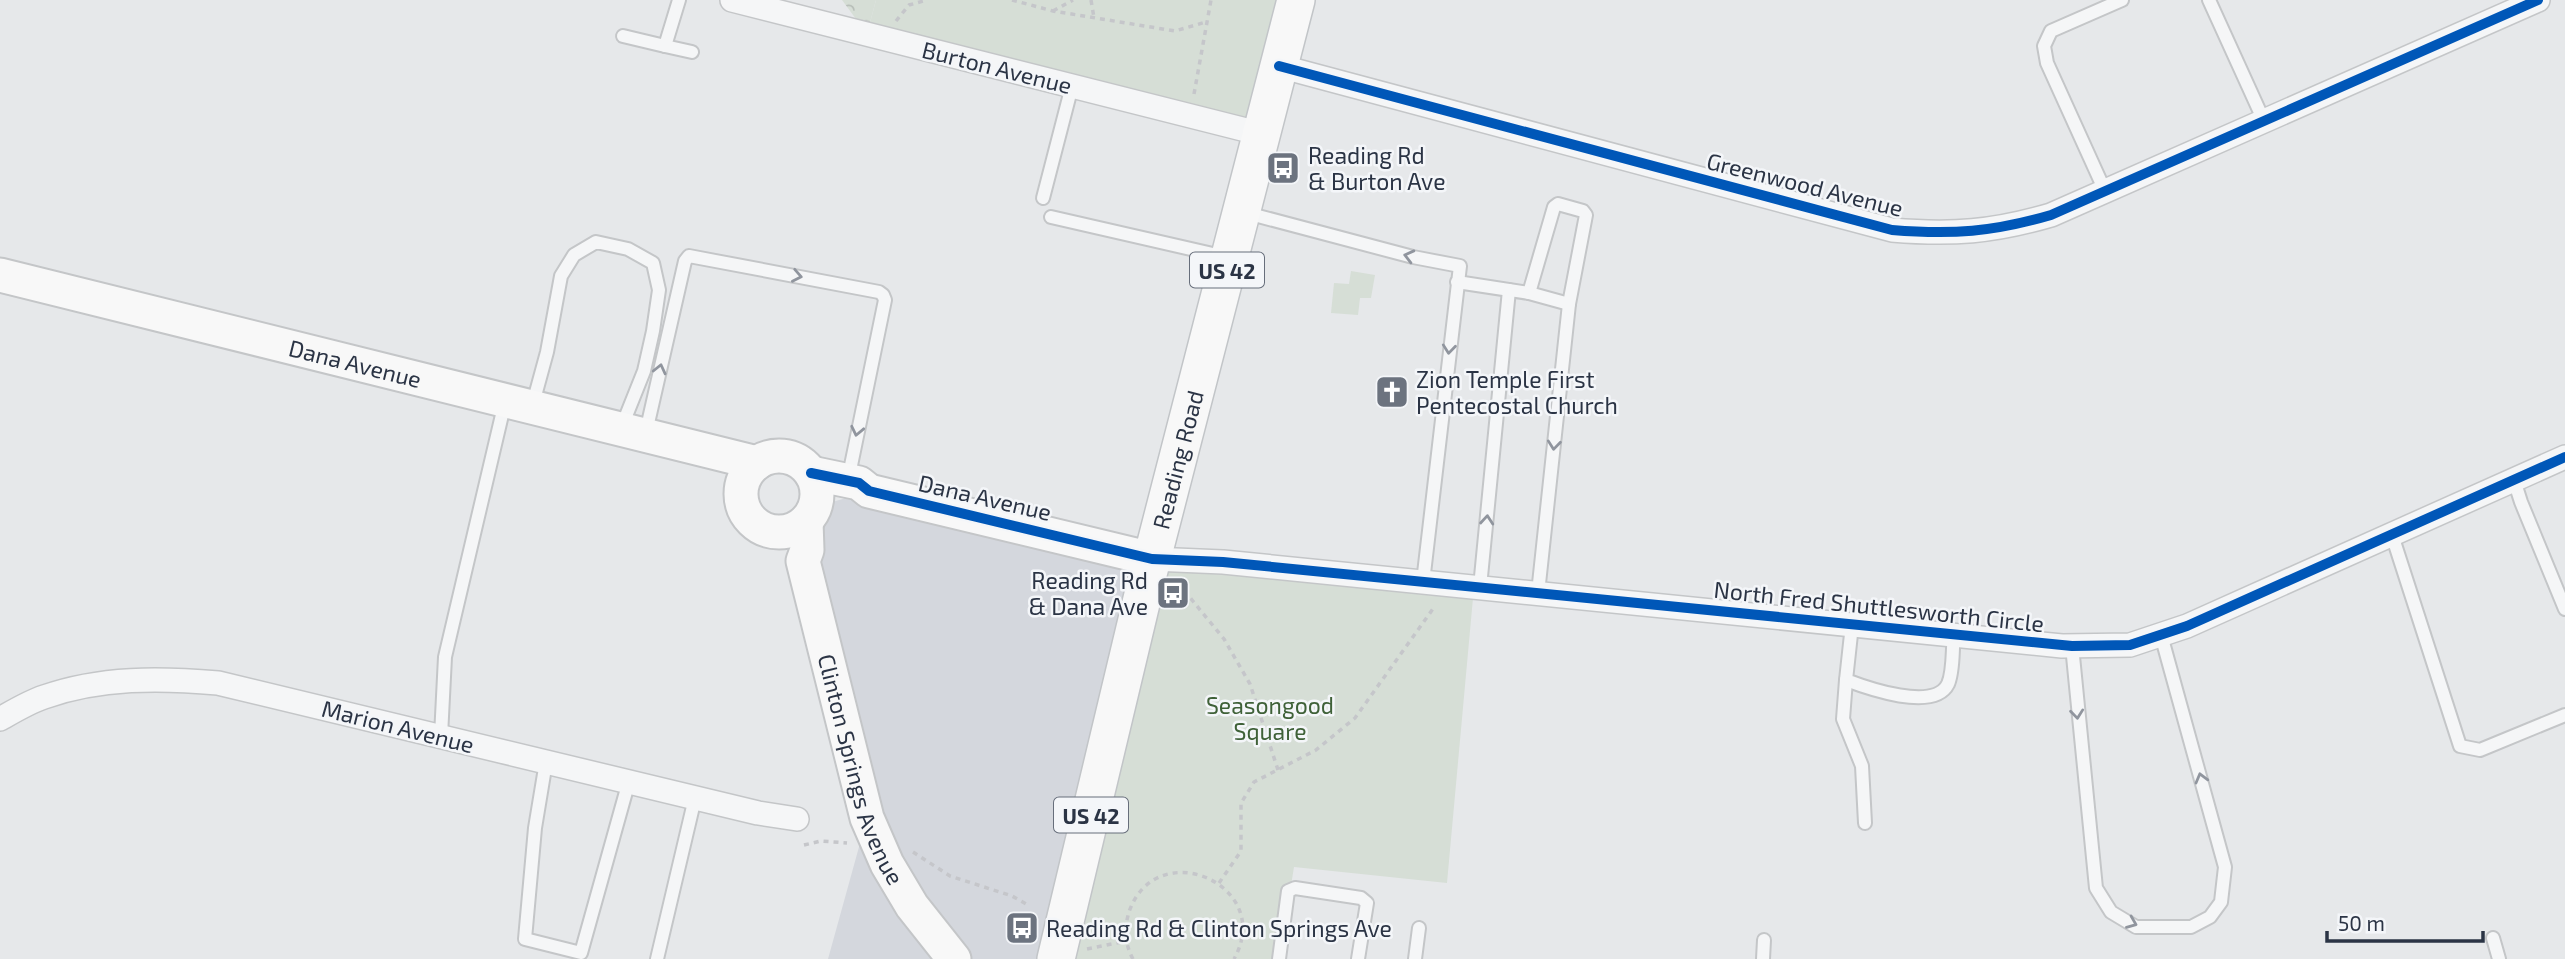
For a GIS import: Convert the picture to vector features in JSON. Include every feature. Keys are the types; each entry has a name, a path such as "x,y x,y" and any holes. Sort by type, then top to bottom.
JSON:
{"main road":[{"name":"Reading Road","path":"1070,955 1165,571 1230,258 1296,0"}],"street":[{"name":"Burton Avenue","path":"732,0 1262,134"},
{"name":"Greenwood Avenue","path":"1279,66 1892,230 1939,234 2015,226 2051,215 2538,0"},
{"name":"Dana Avenue","path":"0,275 757,463"},
{"path":"709,451 721,471 741,492"},
{"path":"799,520 816,484 811,473 803,464 792,458 768,457 757,463 743,481 741,492 746,514 754,523 799,520 858,486"},
{"name":"North Fred Shuttlesworth Circle","path":"1165,571 1223,562 2072,646 2130,645 2187,626 2565,457"},
{"name":"Dana Avenue","path":"811,473 1165,571"},
{"name":"Clinton Springs Avenue","path":"799,520 791,552 803,561 867,818 887,864 912,906 954,959"},
{"name":"Marion Avenue","path":"0,719 42,698 70,689 119,680 169,678 218,683 758,813 797,819"}],"lane":[{"path":"665,46 679,0"},
{"path":"2105,191 2050,73 2044,46 2051,31 2122,0"},
{"path":"2209,0 2264,121"},
{"path":"623,36 692,52"},
{"path":"1043,198 1072,86"},
{"path":"1529,293 1553,207 1558,204 1583,211 1586,215 1569,304 1538,593"},
{"path":"1242,212 1413,257 1460,266 1423,582"},
{"path":"1051,217 1230,258"},
{"path":"441,736 445,657 519,405 547,352 561,276 574,256 596,242 628,249 653,263 659,290 633,433"},
{"path":"633,433 685,261 689,256 879,292 885,300 858,486"},
{"path":"1457,282 1529,293 1569,304"},
{"path":"1480,587 1509,290"},
{"path":"2514,480 2565,609"},
{"path":"2392,535 2460,746 2480,750 2565,715"},
{"path":"1852,625 1843,719 1862,766 1865,823"},
{"path":"1846,680 1876,691 1930,697 1948,684 1954,635"},
{"path":"2072,646 2096,888 2111,912 2136,927 2191,928 2210,917 2221,901 2225,867 2161,635"},
{"path":"546,762 535,828 525,939 581,953 629,781"},
{"path":"657,959 695,797"},
{"path":"1279,959 1285,901 1288,891 1295,888 1361,898 1367,903 1358,959"},
{"path":"1415,959 1419,928"},
{"path":"2493,938 2499,959"},
{"path":"1763,959 1764,940"}],"path":[{"path":"882,38 910,2 927,0"},
{"path":"1012,0 1053,11 1175,31 1206,22"},
{"path":"1053,11 1073,0"},
{"path":"1091,0 1094,18"},
{"path":"1191,116 1211,0"},
{"path":"1165,571 1224,639 1250,684 1278,770"},
{"path":"1219,883 1241,851 1241,803 1254,782 1317,750 1355,718 1451,585"},
{"path":"804,845 821,842 847,843"},
{"path":"909,849 950,876 1012,896 1028,905"},
{"path":"1133,959 1126,941 1126,921 1132,902 1145,887 1161,876 1181,872 1201,874 1219,883 1230,894 1238,908 1242,924 1242,940 1234,959"},
{"path":"1070,955 1126,941"}],"shaded area":[{"path":"853,496 1152,559 1056,959 828,959 867,818 811,514 815,507"}],"green space":[{"path":"842,0 876,0 867,34"},
{"path":"876,0 1296,0 1262,134 867,34"},
{"path":"1351,271 1375,275 1371,298 1360,298 1358,315 1331,313 1334,283 1349,284"},
{"name":"Seasongood Square","path":"1152,559 1474,587 1447,883 1294,867 1279,959 1056,959"}],"cycle path":[{"path":"1279,66 1892,230 1953,232 1991,229 2051,215 2538,0"},
{"path":"811,473 859,483 869,491 1152,559 1223,562 2072,646 2130,645 2187,626 2565,457"}],"place":[{"name":"Reading Rd & Burton Ave","path":"1283,168"},
{"name":"Zion Temple First Pentecostal Church","path":"1392,392"},
{"name":"Reading Rd & Dana Ave","path":"1173,593"},
{"name":"Reading Rd & Clinton Springs Ave","path":"1022,928"}]}
